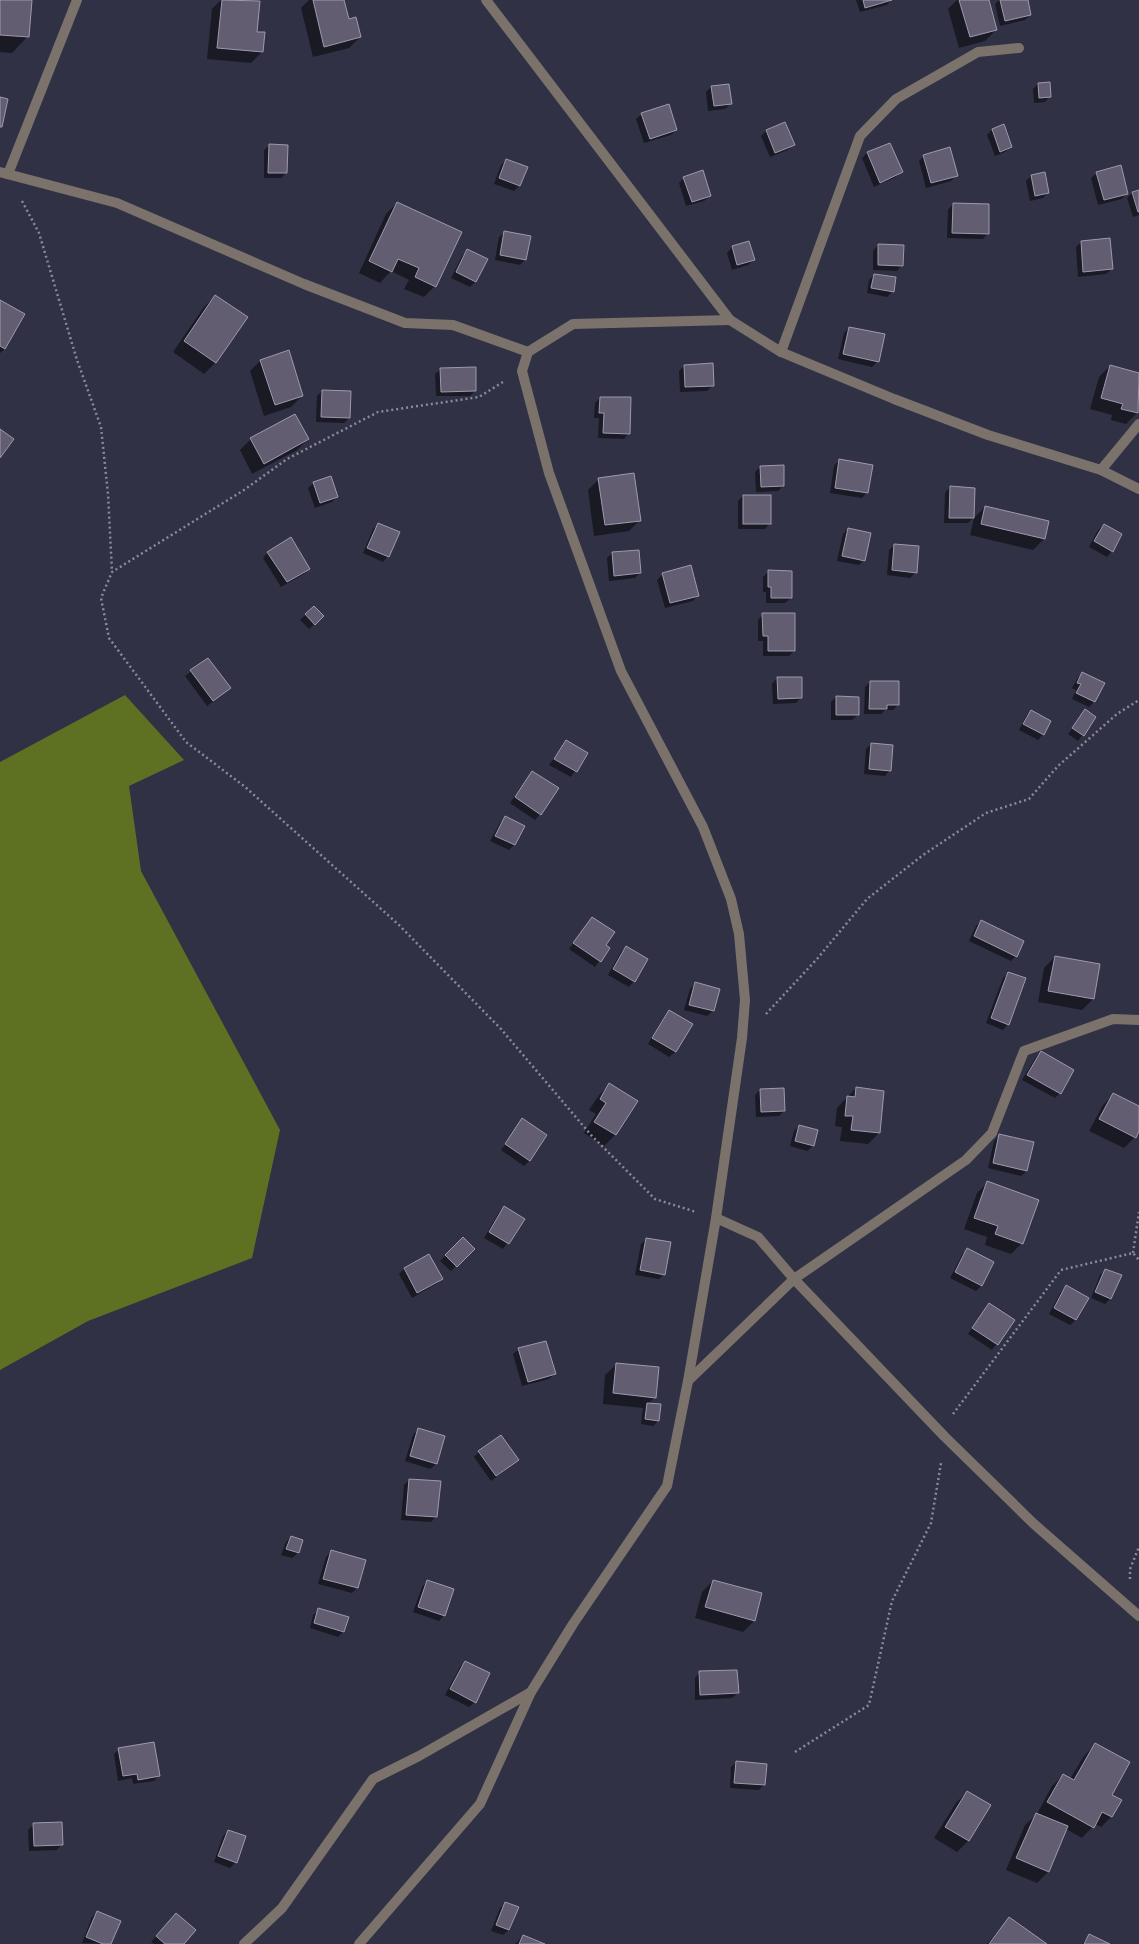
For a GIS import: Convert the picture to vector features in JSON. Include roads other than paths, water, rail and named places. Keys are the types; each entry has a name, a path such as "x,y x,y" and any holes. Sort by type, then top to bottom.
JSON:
{"street":[{"path":"77,0 4,173 117,203 304,284 405,323 453,325 528,352"},
{"path":"486,0 730,320 781,352 894,399 988,435 1101,470 1139,489"},
{"path":"781,352 860,136 896,99 978,52 1019,48"},
{"path":"359,1944 480,1804 531,1692 574,1624 667,1486 688,1381 716,1218 742,1038 745,1000 739,934 731,899 703,827 621,672 548,473 522,371 528,352 573,324 730,320"},
{"path":"1101,470 1139,424"},
{"path":"688,1381 794,1279 966,1160 992,1133 1024,1051 1113,1019 1139,1020"},
{"path":"716,1218 758,1237 794,1279 945,1437 1034,1524 1132,1608 1139,1616"},
{"path":"244,1944 282,1908 373,1779 419,1756 531,1692"}]}
